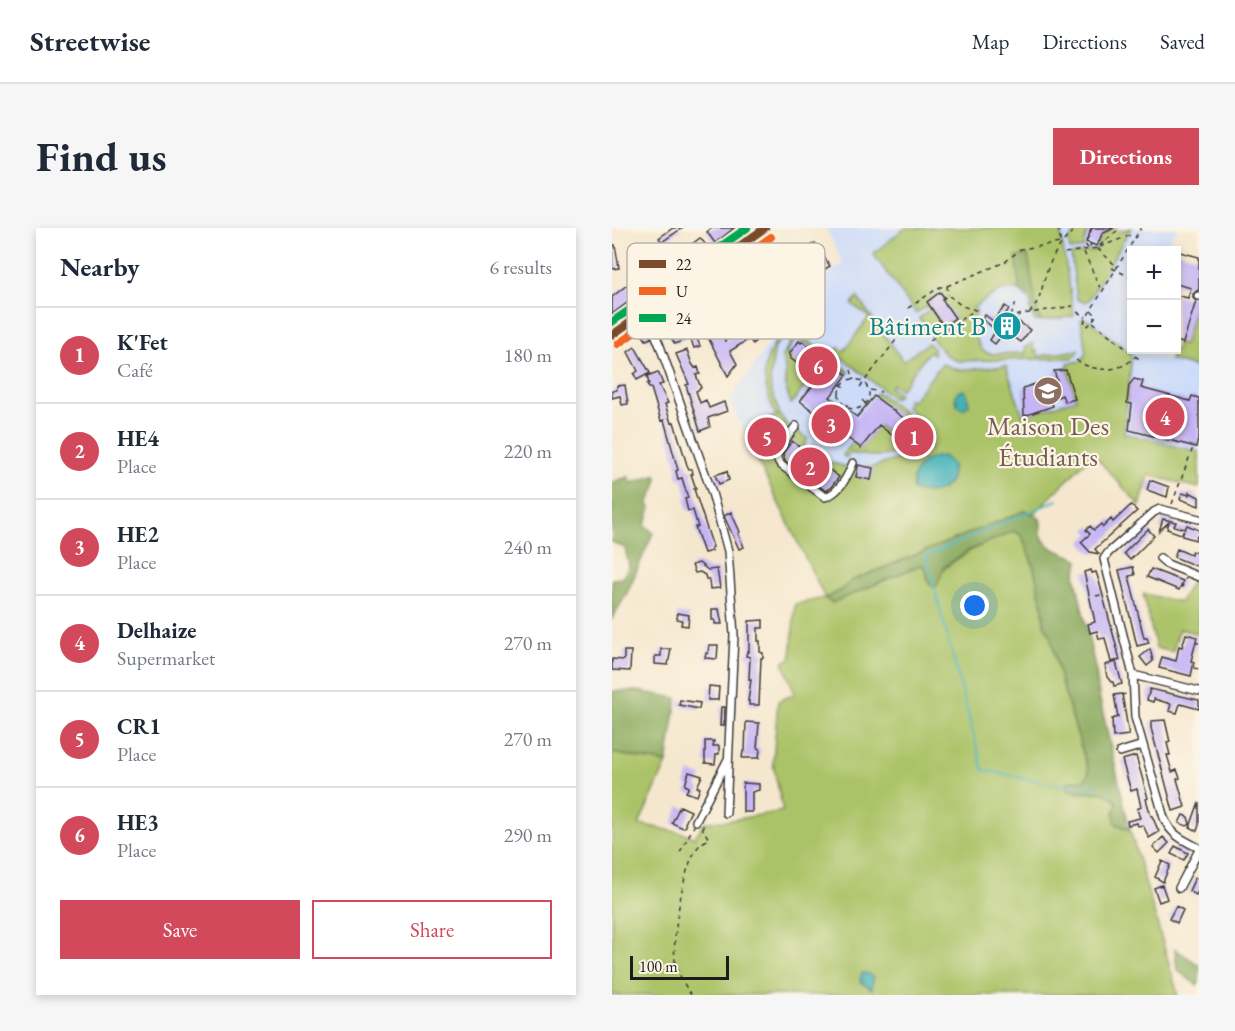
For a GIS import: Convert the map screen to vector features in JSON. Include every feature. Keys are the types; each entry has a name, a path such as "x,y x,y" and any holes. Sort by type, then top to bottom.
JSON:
{"main road":[{"path":"744,243 765,228"},
{"path":"612,335 627,325"}],"street":[{"path":"657,339 712,493 728,551 734,635 726,813"},
{"path":"796,426 778,449 777,459 781,465 825,497 832,495 841,485 853,463"},
{"path":"1179,888 1199,849 1175,836 1167,826 1136,717 1133,675 1104,559 1108,553 1160,509 1199,519"},
{"path":"1160,558 1167,564 1199,577"},
{"path":"1133,675 1199,691"},
{"path":"1120,752 1143,745"},
{"path":"696,821 729,757"}],"path":[{"path":"1059,228 1060,243"},
{"path":"1029,313 1035,308 1039,299 1048,267 1060,243 1076,228"},
{"path":"1089,250 1085,244 1091,228"},
{"path":"1091,311 1097,315 1089,326 1085,325 1084,322 1140,228"},
{"path":"1097,248 1118,230"},
{"path":"1065,254 1097,248 1131,236"},
{"path":"908,308 940,287 1005,262 1021,249 1060,243"},
{"path":"1089,250 1091,244"},
{"path":"1097,248 1114,264"},
{"path":"1084,251 1100,288"},
{"path":"1112,268 1127,276"},
{"path":"947,286 948,295 962,306 979,311"},
{"path":"942,300 948,295"},
{"path":"1094,297 1098,299"},
{"path":"1011,317 1017,299"},
{"path":"1008,318 1073,306"},
{"path":"930,340 975,310"},
{"path":"1077,312 1087,317"},
{"path":"1092,322 1139,359"},
{"path":"860,387 896,340"},
{"path":"1076,360 1098,369 1116,369 1127,366 1136,356"},
{"path":"851,370 854,380"},
{"path":"841,385 854,380 863,383 868,390 866,404 856,409 845,407"},
{"path":"841,385 847,389"},
{"path":"841,385 840,396 845,407"},
{"path":"868,390 881,392"},
{"path":"862,400 866,404"},
{"path":"845,407 849,402"},
{"path":"1170,510 1192,450 1197,447"},
{"path":"1181,586 1189,573"},
{"path":"1096,596 1112,592"},
{"path":"1194,668 1199,669"},
{"path":"691,995 675,961 675,936 678,910 691,858 698,846 709,839 703,830 705,804"},
{"path":"680,852 696,821"}],"shaded area":[{"path":"826,228 1179,228 1164,246 1127,246 1127,354 1147,354 1199,368 1199,452 1124,433 1102,445 1034,514 1024,511 825,598 729,401 773,339 825,339 825,276 843,263"}],"green space":[{"path":"905,228 1060,228 1074,316 1041,321 1037,312 1027,255 1016,257 1020,291 1001,291 989,297 973,308 977,311 974,319 969,322 981,349 987,353 1026,353 1025,348 1033,343 1034,351 1037,351 1038,356 1079,350 1076,356 958,361 946,354 919,318 931,309 942,324 945,325 955,318 941,299 944,297 941,293 927,302 929,305 916,313 873,254"},
{"path":"1079,228 1089,228 1084,248 1070,250 1068,241"},
{"path":"1117,228 1119,232 1131,228 1089,300 1083,302 1077,299 1071,255 1096,250 1102,234"},
{"path":"1028,255 1037,312 1041,321 1035,321 1029,308 1032,307 1029,299 1020,291 1016,257"},
{"path":"1199,293 1199,368 1170,360 1172,354 1181,354 1181,344 1184,345"},
{"path":"857,297 903,361 928,343 933,348 934,354 929,351 900,390 893,384 890,387 899,395 893,398 835,352 839,347 844,351 869,317 852,304"},
{"path":"1081,319 1088,320 1127,350 1127,354 1132,354 1124,433 1199,452 1199,488 1149,475 1140,506 1093,454 1034,514 1024,511 851,581 840,591 825,599 832,603 920,565 925,567 929,583 948,566 979,546 1015,531 1022,536 1034,568 1044,625 1050,634 1061,681 1089,772 1085,780 1071,781 1077,793 1105,794 1117,803 1114,813 1116,823 1130,830 1178,995 612,995 612,753 667,763 639,824 687,834 694,838 705,822 726,821 783,811 773,763 778,701 795,694 783,662 791,658 795,604 825,598 748,441 773,416 781,416 786,424 808,439 803,447 806,450 813,445 816,451 829,462 850,468 873,467 930,449 926,441 927,426 906,407 908,399 912,401 942,364 959,370 1006,366 1023,416 1076,399 1068,363 1081,361 1086,353"},
{"path":"778,339 781,339 775,346 770,379 771,390 780,414 778,415 775,414 765,381 766,363"},
{"path":"792,339 796,339 786,353 814,375 791,404 786,389 782,356"},
{"path":"806,339 849,372 847,375 803,341 801,343 799,341"},
{"path":"877,393 924,428 920,433 918,429 874,397"},
{"path":"878,425 905,446 887,455 872,456 851,453 846,458 843,455 853,442 861,448"},
{"path":"657,475 656,486 648,504 651,508 645,525 653,533 627,593 612,619 612,579 623,578 629,566 625,548 612,542 612,482 629,477 631,483"},
{"path":"1024,511 1040,519 1041,534 1047,544 1078,559 1079,562 1075,575 1099,696 1130,830 1116,824 1114,813 1117,803 1113,798 1101,793 1067,790 1066,783 1085,780 1089,772 1061,681 1050,634 1044,625 1034,568 1022,536 1014,531 968,551 944,567 937,586 934,587 929,583 925,567 920,565 832,603 825,598 840,591 851,581"},
{"path":"1192,581 1199,584 1199,634 1179,629 1173,652 1156,648 1143,594 1180,602"},
{"path":"612,691 638,691 677,698 667,763 612,753"},
{"path":"1175,949 1199,965 1197,985 1177,970"}],"water":[{"path":"964,390 967,393 969,405 963,409 957,405 955,400 957,392"},
{"path":"943,456 952,464 952,473 947,485 935,492 913,490 914,476 919,466 929,459"},
{"path":"862,973 873,977 872,989 860,980"}],"building":[{"path":"673,228 682,228 662,242 659,238"},
{"path":"712,228 734,228 715,243 707,232"},
{"path":"1092,228 1114,228 1102,234 1097,246 1086,242"},
{"path":"700,238 704,243 693,243"},
{"path":"612,245 615,245 619,268 612,269"},
{"path":"1181,252 1199,257 1199,289 1193,294 1196,301 1183,343 1181,342 1181,296 1188,298 1191,288 1181,285"},
{"path":"825,258 830,266 825,269"},
{"path":"627,285 627,303 612,314 612,297"},
{"path":"940,292 955,318 945,325 927,302"},
{"name":"Bâtiment B","path":"1005,306 1009,309 1004,316 1013,322 1015,319 1030,330 1021,342 1005,331 995,344 990,340 996,330 982,319 985,315 993,321"},
{"path":"672,339 686,339 675,344"},
{"path":"691,339 697,339 700,346 694,348"},
{"path":"709,339 724,339 725,341 749,339 730,351 737,364 728,376"},
{"path":"799,341 847,375 830,397 857,417 874,396 918,429 920,433 909,446 879,425 861,448 838,431 830,442 826,443 814,433 813,429 822,418 800,401 818,379 790,358 789,354"},
{"path":"635,347 650,373 637,380 634,374 638,371 628,352"},
{"path":"687,350 692,364 695,368 698,367 700,374 696,375 701,388 696,391 700,403 706,400 709,408 724,402 727,411 708,418 710,427 700,431 686,385 689,384 676,354"},
{"name":"Maison Des Étudiants","path":"1066,370 1075,399 1065,402 1062,395 1051,400 1053,406 1024,416 1023,388 1044,381 1045,384 1057,380 1054,371"},
{"path":"658,372 663,384 659,385 668,403 665,404 671,423 674,422 687,465 689,469 692,469 693,474 691,474 696,489 694,489 713,547 712,551 704,553 695,527 698,527 693,510 688,511 685,499 688,498 682,478 678,479 676,471 678,470 664,420 661,421 651,388 647,384 649,384 647,376"},
{"path":"1134,379 1143,381 1141,388 1190,401 1192,396 1199,398 1199,436 1196,447 1129,430 1132,404 1127,403 1129,385"},
{"path":"625,385 628,404 622,405 620,396 612,398 612,391 617,390 617,386"},
{"path":"776,420 786,428 770,448 755,437 764,425 769,429"},
{"path":"792,441 839,477 826,491 785,461 783,453"},
{"path":"858,465 873,468 871,480 856,477"},
{"path":"727,471 729,480 719,484 715,475"},
{"path":"1150,480 1169,487 1167,497 1147,490"},
{"path":"1189,492 1199,497 1199,506 1180,499 1182,493 1189,495"},
{"path":"1131,505 1137,511 1095,549 1099,554 1090,552 1081,542 1090,534 1086,530 1090,526 1094,530 1101,524 1103,527 1111,519 1113,522"},
{"path":"731,512 744,547 739,549 724,516"},
{"path":"1163,519 1176,522 1174,526 1185,529 1187,525 1199,530 1199,537 1197,536 1196,540 1182,536 1184,531 1181,534 1167,529 1169,522 1159,531"},
{"path":"1148,529 1154,536 1130,560 1124,553"},
{"path":"1177,549 1191,555 1192,551 1199,554 1199,567 1174,557"},
{"path":"699,563 708,570 717,569 720,588 710,589 709,579 706,579 705,575 700,572 695,573 692,565"},
{"path":"1133,567 1135,575 1129,576 1144,638 1147,638 1149,643 1137,646 1119,570"},
{"path":"1151,569 1183,581 1179,590 1147,577"},
{"path":"1091,570 1092,573 1096,572 1099,581 1120,660 1111,662 1105,638 1099,639 1097,631 1090,633 1088,624 1095,622 1084,572"},
{"path":"712,609 719,609 722,624 715,624 715,620 712,620"},
{"path":"677,613 689,615 688,626 681,625 682,620 677,619"},
{"path":"763,620 763,628 758,628 760,652 763,653 759,705 749,705 750,657 746,656 747,651 749,652 749,621"},
{"path":"1186,634 1197,637 1191,661 1194,662 1191,676 1159,668 1162,657 1176,661 1179,646 1182,647"},
{"path":"709,645 718,645 717,659 705,658"},
{"path":"661,649 671,649 668,665 655,664 655,656 661,656"},
{"path":"1150,649 1153,661 1147,666 1140,657"},
{"path":"624,651 631,651 630,671 612,670 612,659 624,660"},
{"path":"1116,662 1122,684 1114,686 1107,677 1105,665"},
{"path":"709,686 719,687 718,700 708,700"},
{"path":"1150,689 1199,700 1199,709 1180,704 1177,713 1169,711 1171,704 1154,699 1153,702 1147,700"},
{"path":"1122,694 1129,735 1113,737 1112,719 1118,717 1114,695"},
{"path":"680,700 700,703 699,709 679,705"},
{"path":"721,707 725,707 724,726 720,726"},
{"path":"1165,720 1170,742 1167,743 1170,755 1167,755 1172,772 1177,770 1180,778 1177,779 1185,807 1173,811 1151,728 1151,721"},
{"path":"746,722 759,723 757,748 760,749 759,758 742,758 743,751 745,751"},
{"path":"705,741 714,741 713,746 719,746 715,764 705,763"},
{"path":"1136,756 1151,816 1159,832 1149,838 1143,825 1138,826 1137,823 1128,825 1127,821 1140,818 1137,809 1141,807 1137,789 1131,791 1122,760"},
{"path":"689,772 702,776 697,787 700,788 697,796 686,792 689,787 685,785"},
{"path":"743,783 759,784 759,790 752,792 752,812 743,812"},
{"path":"1199,802 1199,825 1197,831 1190,827"},
{"path":"680,806 691,811 685,823 686,826 683,828 672,823"},
{"path":"1183,815 1188,817 1190,824 1187,826 1179,823"},
{"path":"1163,837 1169,843 1159,853 1153,847"},
{"path":"1175,846 1188,853 1184,860 1171,854"},
{"path":"1162,861 1170,865 1163,882 1155,877"},
{"path":"1195,878 1199,879 1199,889 1196,895 1189,891"},
{"path":"1162,885 1167,899 1159,902 1154,888"},
{"path":"1176,906 1183,910 1177,923 1169,919"}],"waterway":[{"path":"1057,500 926,556 983,770 1054,784 1097,785"}],"transit line":[{"name":"24","path":"725,243 747,228"},
{"name":"22","path":"744,243 765,228"},
{"name":"U","path":"762,243 771,237"},
{"name":"24","path":"612,322 627,312"},
{"name":"22","path":"612,335 627,325"},
{"name":"U","path":"618,344 627,338"}],"place":[{"name":"Bâtiment B","path":"1007,326"},
{"name":"HE3","path":"818,366"},
{"name":"Maison Des Étudiants","path":"1048,391"},
{"name":"Delhaize","path":"1165,417"},
{"name":"HE2","path":"831,424"},
{"name":"CR1","path":"767,437"},
{"name":"K'Fet","path":"914,437"},
{"name":"HE4","path":"810,467"}]}
